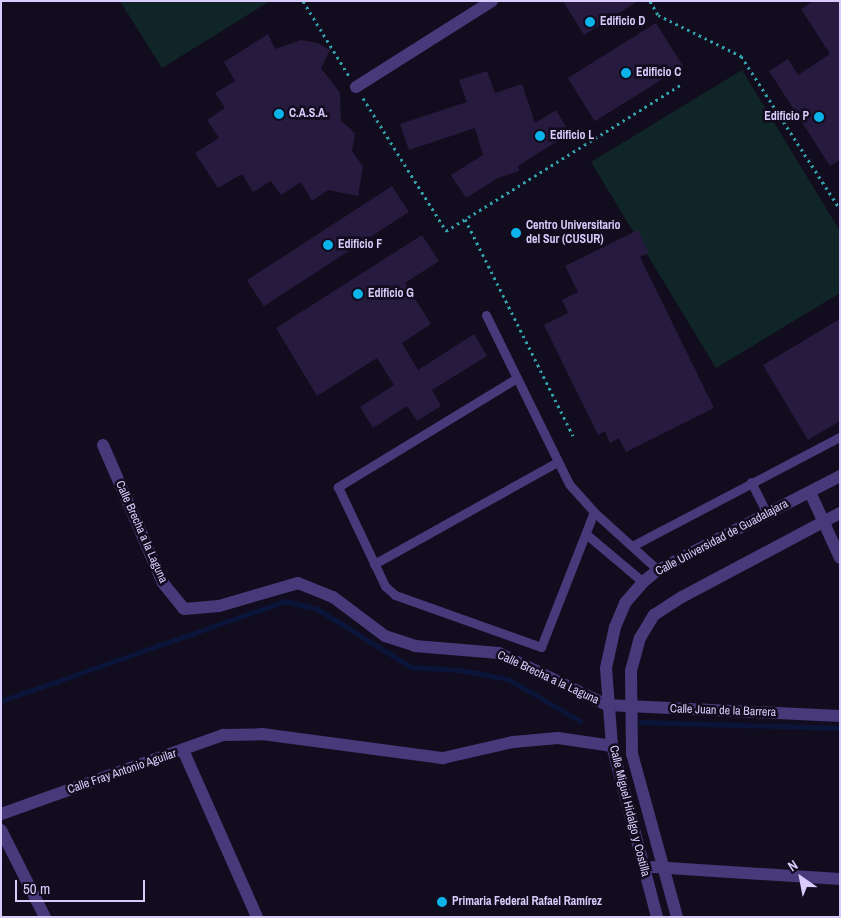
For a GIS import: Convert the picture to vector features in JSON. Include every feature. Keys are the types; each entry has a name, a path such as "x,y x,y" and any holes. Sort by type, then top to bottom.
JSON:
{"street":[{"path":"356,87 492,1"},
{"name":"Calle Brecha a la Laguna","path":"103,445 163,583 184,609 219,606 298,583 333,597 385,636 416,646 499,653 607,705"},
{"name":"Calle Universidad de Guadalajara","path":"607,705 606,668 615,627 625,603 643,582 658,570 840,476"},
{"path":"810,492 825,521 840,558"},
{"path":"629,708 630,672 640,638 654,616 682,596 840,513"},
{"name":"Calle Juan de la Barrera","path":"607,705 629,708 840,716"},
{"name":"Calle Miguel Hidalgo y Costilla","path":"607,705 612,746 657,917"},
{"name":"Calle Miguel Hidalgo y Costilla","path":"629,708 632,754 660,865 677,917"},
{"path":"183,750 223,734 262,734 444,758 513,742 558,738 612,746"},
{"name":"Calle Fray Antonio Aguilar","path":"1,814 183,750 257,917"},
{"path":"1,830 45,917"},
{"path":"643,869 660,865 840,879"}],"lane":[{"path":"486,315 569,484 594,512 658,570"},
{"path":"517,378 338,488 385,586 395,595 541,647 594,512"},
{"path":"632,546 840,437"},
{"path":"374,564 557,462"},
{"path":"751,482 768,514"},
{"path":"586,534 643,582"}],"path":[{"path":"303,1 446,230 682,84"},
{"path":"650,1 658,15 741,56 840,209"},
{"path":"465,219 573,436"}],"green space":[{"path":"120,1 270,1 162,68"},
{"path":"742,70 840,231 840,293 716,368 591,162"}],"building":[{"name":"Edificio D","path":"563,1 638,1 584,35"},
{"name":"Edificio P","path":"813,1 840,1 840,160 830,166 769,71 788,59 798,75 830,54 801,9"},
{"name":"Edificio C","path":"656,23 683,66 595,121 568,78"},
{"name":"C.A.S.A.","path":"268,34 275,49 301,40 317,43 330,50 321,68 340,93 341,121 355,133 352,151 363,167 358,196 328,190 312,201 301,182 281,195 271,181 253,192 242,174 218,188 195,153 219,138 207,120 225,108 215,93 235,81 224,62"},
{"name":"Edificio L","path":"487,71 495,93 522,84 535,123 556,110 570,133 518,166 519,171 498,178 466,198 451,175 483,155 475,128 409,150 400,124 467,102 459,80"},
{"name":"Edificio F","path":"392,186 409,212 264,306 247,280"},
{"path":"638,230 649,253 640,257 714,408 626,452 619,438 610,443 605,431 598,435 544,325 568,313 562,300 578,292 565,266"},
{"path":"422,235 439,261 405,283 431,324 402,343 418,370 474,334 487,356 432,390 441,406 417,421 407,406 373,428 360,407 394,385 377,358 317,396 276,328"},
{"path":"840,319 840,421 808,440 763,365"}],"waterway":[{"path":"1,701 285,601 317,609 411,667 460,670 508,679 580,721"},
{"path":"640,722 840,728"}],"place":[{"name":"Edificio D","path":"590,22"},
{"name":"Edificio C","path":"626,73"},
{"name":"C.A.S.A.","path":"279,114"},
{"name":"Edificio P","path":"819,117"},
{"name":"Edificio L","path":"540,136"},
{"name":"Centro Universitario del Sur (CUSUR)","path":"516,233"},
{"name":"Edificio F","path":"328,245"},
{"name":"Edificio G","path":"358,294"},
{"name":"Primaria Federal Rafael Ramírez","path":"442,902"}]}
